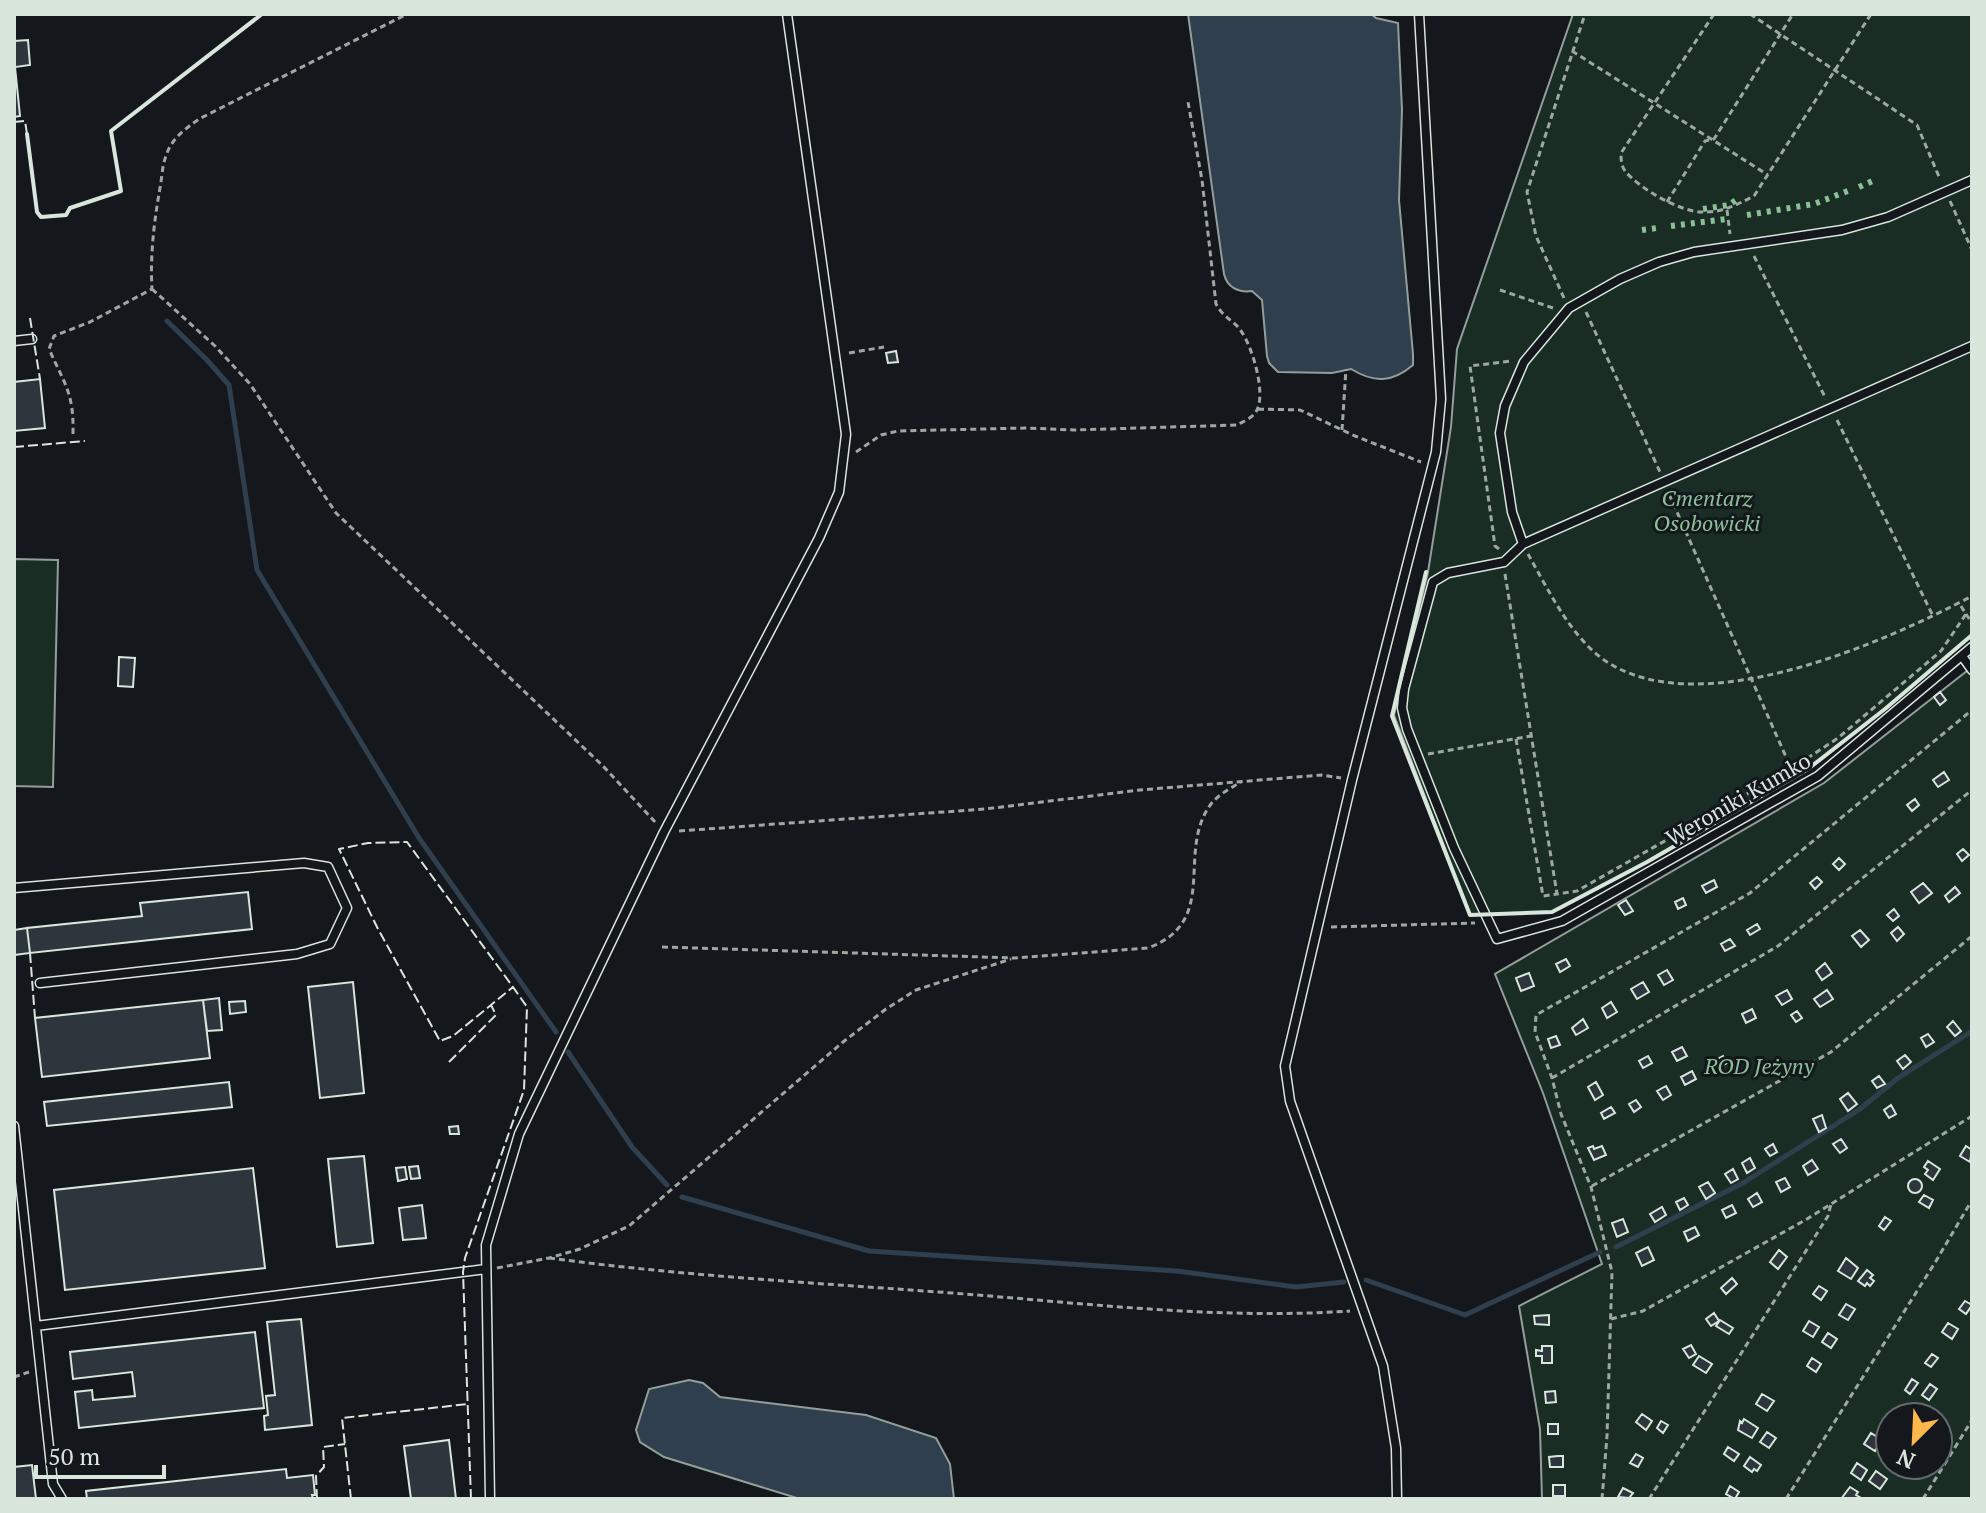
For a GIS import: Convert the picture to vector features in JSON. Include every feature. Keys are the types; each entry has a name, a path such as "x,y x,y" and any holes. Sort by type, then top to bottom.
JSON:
{"lane":[{"path":"490,1499 486,1245 519,1134 664,832 819,538 839,492 846,434 787,14"},
{"path":"1397,1499 1396,1448 1380,1355 1290,1101 1285,1066 1352,780 1432,466 1441,399 1419,14"},
{"path":"1523,544 1512,512 1500,433 1511,388 1524,362 1569,308 1620,279 1659,262 1694,252 1842,230 1888,217 1972,180"},
{"path":"14,341 32,339"},
{"path":"1418,756 1402,708 1404,689 1433,582 1448,573 1504,562 1523,544 1972,346"},
{"name":"Weroniki Kumko","path":"1418,756 1454,848 1497,939 1562,921 1818,776 1972,647"},
{"path":"1962,656 1972,670"},
{"path":"14,888 304,863 328,867 347,908 330,944 297,954 40,983"},
{"path":"14,1126 53,1484 62,1499"},
{"path":"36,1326 486,1269"}],"path":[{"path":"407,14 184,129 166,156 150,260 152,289 215,346 250,384 336,513 603,766 664,832 985,809 1241,781 1321,775 1352,780"},
{"path":"1569,308 1536,236 1527,192 1585,14"},
{"path":"1714,14 1625,144 1621,160 1626,172 1667,202 1701,212 1727,210 1754,196 1871,14"},
{"path":"1750,14 1917,125 1972,250"},
{"path":"1667,202 1705,141 1714,139 1793,14"},
{"path":"1572,51 1768,175"},
{"path":"842,466 866,444 881,435 898,431 1237,425 1251,417 1258,409 1258,374 1240,327 1223,318 1216,304 1202,180 1188,102"},
{"path":"1727,210 1732,247"},
{"path":"1749,245 1933,615"},
{"path":"73,434 74,408 70,392 49,349 54,336 90,322 152,289"},
{"path":"1500,290 1537,304 1569,308"},
{"path":"1581,301 1791,769"},
{"path":"834,356 884,347"},
{"path":"1503,556 1503,550 1495,546 1470,366 1524,362"},
{"path":"1342,430 1346,369"},
{"path":"1258,409 1300,410 1432,466"},
{"path":"1523,544 1575,631 1605,660 1628,673 1663,682 1712,683 1750,678 1835,656 1887,637 1972,596"},
{"path":"1504,568 1557,894"},
{"path":"1959,603 1972,623"},
{"path":"1516,739 1543,896 1577,891 1791,769 1838,738 1941,651 1966,614"},
{"path":"1602,1499 1612,1272 1591,1187 1561,1114 1535,1032 1536,1015 1750,893 1972,710"},
{"path":"1418,756 1531,736"},
{"path":"662,947 1015,958 1148,948 1164,942 1185,920 1191,905 1197,843 1205,816 1220,795 1241,781"},
{"path":"1552,1078 1778,946 1972,790"},
{"path":"1318,928 1473,922"},
{"path":"1591,1187 1831,1052 1972,936"},
{"path":"486,1269 580,1249 629,1226 843,1042 886,1009 916,990 1015,958"},
{"path":"1611,1319 1643,1311 1831,1204 1972,1116"},
{"path":"1786,1499 1972,1200"},
{"path":"1649,1499 1828,1216 1831,1204"},
{"path":"549,1258 726,1277 1134,1308 1293,1315 1364,1310"},
{"path":"1923,1499 1972,1420"}],"green space":[{"name":"Cmentarz Osobowicki","path":"1573,14 1972,14 1972,635 1808,769 1647,862 1552,912 1470,915 1394,715 1428,572 1451,427 1457,349"},
{"path":"14,559 58,560 53,787 14,786"},
{"name":"ROD Jeżyny","path":"1972,667 1972,1499 1542,1499 1540,1429 1519,1306 1602,1264 1543,1093 1495,974 1824,783"}],"water":[{"path":"1188,14 1371,14 1398,23 1402,110 1399,200 1413,354 1413,365 1405,371 1390,378 1375,379 1351,369 1332,373 1278,372 1269,363 1262,300 1252,291 1234,288 1224,274"},
{"path":"689,1380 703,1383 720,1397 866,1415 936,1438 950,1464 954,1499 800,1499 664,1457 640,1442 636,1430 649,1389"}],"building":[{"path":"28,40 30,65 15,67 20,116 14,117 14,41"},
{"path":"896,351 898,362 888,363 886,353"},
{"path":"40,379 45,428 14,431 14,382"},
{"path":"119,657 135,658 133,687 118,686"},
{"path":"1940,692 1946,700 1940,705 1934,697"},
{"path":"1944,772 1949,780 1938,787 1933,780"},
{"path":"1915,799 1919,805 1912,811 1907,805"},
{"path":"1963,849 1969,855 1962,861 1957,854"},
{"path":"1839,858 1845,864 1839,870 1833,864"},
{"path":"1817,877 1822,882 1815,889 1810,883"},
{"path":"1714,880 1717,887 1706,893 1702,886"},
{"path":"1923,883 1932,893 1919,903 1911,892"},
{"path":"1955,887 1960,893 1949,902 1945,896"},
{"path":"248,892 252,929 30,953 27,928 142,916 140,903"},
{"path":"1683,898 1686,905 1678,909 1675,902"},
{"path":"1626,900 1633,911 1625,915 1618,905"},
{"path":"1894,909 1899,916 1893,921 1887,915"},
{"path":"1757,924 1760,929 1750,935 1747,930"},
{"path":"1898,927 1904,934 1897,941 1891,933"},
{"path":"27,928 30,953 14,955 14,930"},
{"path":"1860,930 1869,940 1861,947 1852,936"},
{"path":"1730,939 1735,946 1725,951 1721,944"},
{"path":"1566,959 1570,966 1560,972 1556,964"},
{"path":"1825,963 1832,973 1822,980 1816,971"},
{"path":"1667,970 1673,980 1664,985 1658,975"},
{"path":"1529,973 1534,986 1521,991 1516,978"},
{"path":"353,982 364,1093 320,1098 308,987"},
{"path":"1643,982 1649,992 1637,999 1631,989"},
{"path":"1787,990 1792,999 1782,1005 1776,996"},
{"path":"1827,990 1833,999 1820,1007 1814,999"},
{"path":"219,998 222,1030 207,1031 203,1000"},
{"path":"203,1000 210,1058 42,1077 35,1018"},
{"path":"245,1001 246,1012 230,1014 229,1002"},
{"path":"1611,1002 1617,1012 1607,1018 1602,1008"},
{"path":"1752,1009 1756,1018 1746,1023 1742,1014"},
{"path":"1797,1011 1802,1018 1796,1022 1791,1015"},
{"path":"1583,1019 1588,1028 1576,1035 1572,1028"},
{"path":"1953,1021 1961,1031 1955,1036 1947,1027"},
{"path":"1928,1034 1934,1042 1926,1047 1921,1038"},
{"path":"1556,1036 1560,1045 1551,1048 1548,1039"},
{"path":"1682,1047 1687,1056 1677,1061 1672,1052"},
{"path":"1905,1055 1911,1062 1903,1069 1897,1061"},
{"path":"1648,1056 1652,1063 1643,1068 1639,1061"},
{"path":"1723,1056 1727,1063 1717,1069 1712,1062"},
{"path":"1692,1071 1696,1079 1685,1085 1681,1077"},
{"path":"1879,1076 1885,1084 1877,1088 1872,1081"},
{"path":"229,1082 232,1107 47,1126 44,1102"},
{"path":"1596,1082 1603,1095 1595,1100 1588,1087"},
{"path":"1666,1086 1671,1095 1663,1100 1657,1091"},
{"path":"1848,1093 1857,1104 1848,1111 1840,1099"},
{"path":"1636,1100 1641,1107 1634,1112 1629,1104"},
{"path":"1891,1105 1896,1114 1889,1118 1884,1110"},
{"path":"1611,1107 1615,1113 1604,1119 1601,1113"},
{"path":"1822,1115 1826,1128 1819,1132 1813,1119"},
{"path":"458,1126 459,1134 450,1134 449,1127"},
{"path":"1841,1139 1847,1148 1840,1153 1833,1144"},
{"path":"1773,1144 1777,1152 1770,1156 1765,1149"},
{"path":"1593,1146 1594,1149 1602,1146 1606,1155 1594,1160 1588,1148"},
{"path":"1966,1146 1972,1150 1970,1162 1960,1156"},
{"path":"364,1156 373,1243 337,1247 328,1159"},
{"path":"1750,1158 1755,1168 1747,1173 1742,1163"},
{"path":"1812,1160 1818,1169 1808,1175 1803,1166"},
{"path":"1928,1161 1940,1169 1933,1180 1925,1174 1928,1170 1924,1167"},
{"path":"418,1166 420,1178 411,1179 409,1167"},
{"path":"405,1167 407,1179 398,1181 396,1168"},
{"path":"253,1168 265,1268 65,1290 54,1190"},
{"path":"1733,1169 1738,1179 1731,1183 1725,1174"},
{"path":"1785,1178 1790,1187 1781,1192 1776,1182"},
{"path":"1915,1179 1922,1186 1915,1193 1908,1186"},
{"path":"1708,1182 1715,1193 1706,1199 1699,1187"},
{"path":"1757,1193 1762,1202 1753,1207 1748,1199"},
{"path":"1924,1195 1933,1200 1929,1208 1919,1202"},
{"path":"1684,1198 1688,1205 1680,1210 1676,1202"},
{"path":"422,1205 426,1238 403,1240 399,1208"},
{"path":"1732,1205 1736,1213 1726,1218 1722,1210"},
{"path":"1662,1207 1666,1215 1655,1222 1650,1214"},
{"path":"1885,1217 1891,1221 1884,1230 1879,1226"},
{"path":"1623,1219 1628,1232 1617,1237 1612,1223"},
{"path":"1695,1227 1699,1235 1688,1241 1684,1232"},
{"path":"1648,1247 1654,1260 1642,1266 1636,1253"},
{"path":"1779,1250 1787,1257 1778,1269 1770,1262"},
{"path":"1846,1258 1858,1268 1851,1279 1838,1271"},
{"path":"1867,1270 1873,1275 1870,1278 1874,1281 1870,1286 1858,1281"},
{"path":"1732,1278 1737,1284 1726,1294 1721,1288"},
{"path":"1819,1286 1827,1291 1821,1300 1813,1294"},
{"path":"1965,1301 1972,1305 1966,1314 1959,1309"},
{"path":"1846,1304 1855,1309 1848,1320 1839,1315"},
{"path":"1714,1313 1719,1321 1711,1326 1706,1319"},
{"path":"1549,1315 1549,1325 1535,1324 1534,1316"},
{"path":"301,1319 312,1425 265,1430 264,1416 268,1415 266,1396 275,1395 267,1322"},
{"path":"1720,1320 1733,1328 1729,1334 1716,1326"},
{"path":"1809,1321 1819,1327 1813,1337 1803,1331"},
{"path":"1948,1323 1958,1329 1952,1339 1942,1332"},
{"path":"255,1332 264,1408 79,1428 75,1392 92,1390 93,1400 135,1396 132,1372 73,1379 70,1352"},
{"path":"1828,1333 1837,1339 1831,1348 1822,1342"},
{"path":"1691,1345 1696,1354 1689,1358 1683,1349"},
{"path":"1542,1346 1552,1346 1552,1363 1542,1363 1542,1356 1536,1356 1536,1350 1542,1351"},
{"path":"1932,1354 1938,1358 1931,1367 1925,1363"},
{"path":"1699,1356 1712,1364 1706,1373 1693,1365"},
{"path":"1812,1358 1821,1364 1816,1372 1807,1366"},
{"path":"1912,1379 1918,1383 1910,1394 1905,1390"},
{"path":"1930,1384 1937,1389 1929,1400 1922,1395"},
{"path":"1555,1391 1556,1402 1546,1403 1545,1392"},
{"path":"1762,1394 1774,1401 1767,1411 1756,1404"},
{"path":"1642,1414 1652,1421 1646,1430 1636,1422"},
{"path":"1744,1419 1758,1428 1752,1438 1738,1430 1740,1421 1742,1423"},
{"path":"1661,1421 1668,1425 1663,1433 1657,1428"},
{"path":"1548,1424 1558,1424 1558,1434 1548,1434"},
{"path":"1767,1432 1776,1438 1769,1448 1760,1442"},
{"path":"1871,1433 1874,1435 1874,1450 1864,1444"},
{"path":"449,1440 456,1499 411,1499 404,1446"},
{"path":"1728,1447 1739,1454 1734,1461 1724,1454"},
{"path":"1636,1454 1643,1458 1638,1467 1630,1463"},
{"path":"1563,1456 1563,1467 1550,1467 1549,1457"},
{"path":"1750,1457 1761,1465 1757,1471 1754,1469 1752,1472 1744,1466"},
{"path":"1857,1463 1867,1470 1861,1480 1851,1473"},
{"path":"32,1465 36,1499 14,1499 14,1467"},
{"path":"286,1469 287,1478 313,1475 313,1499 87,1499 86,1491"},
{"path":"1874,1474 1874,1481 1886,1481 1880,1489 1869,1481"},
{"path":"1553,1485 1565,1485 1565,1496 1553,1496"},
{"path":"1730,1486 1739,1492 1735,1499 1726,1494"},
{"path":"1850,1487 1858,1492 1856,1495 1863,1499 1841,1499"},
{"path":"1623,1488 1633,1493 1629,1498 1618,1497"}],"waterway":[{"path":"167,321 229,385 257,570 419,838 556,1032"},
{"path":"1616,1247 1743,1183 1860,1109 1898,1078 1972,1031"},
{"path":"568,1052 632,1147 667,1185"},
{"path":"682,1197 869,1251 1177,1271 1296,1287 1344,1282"},
{"path":"1366,1280 1465,1315 1600,1252"}],"hedge":[{"path":"1859,187 1877,179"},
{"path":"1747,215 1814,204 1853,189"},
{"path":"1703,209 1729,205 1736,200"},
{"path":"1671,226 1726,219"},
{"path":"1642,230 1657,228"}],"fence":[{"path":"14,122 25,121 27,134"},
{"path":"30,318 40,379"},
{"path":"14,447 85,441"},
{"path":"471,1499 463,1272 465,1258 524,1090 527,1007 513,987 407,842 368,843 339,849 377,927 440,1041 453,1036 513,987"},
{"path":"30,953 35,1018"},
{"path":"449,1062 496,1015 491,1005"},
{"path":"351,1499 342,1418 468,1404"},
{"path":"317,1499 316,1476 324,1467 323,1447 345,1444"}],"wall":[{"path":"27,134 37,212 41,217 66,215 70,208 121,191 111,131 262,14"},
{"path":"1426,572 1392,716 1470,915 1552,912 1647,862 1808,769 1972,635"}]}
